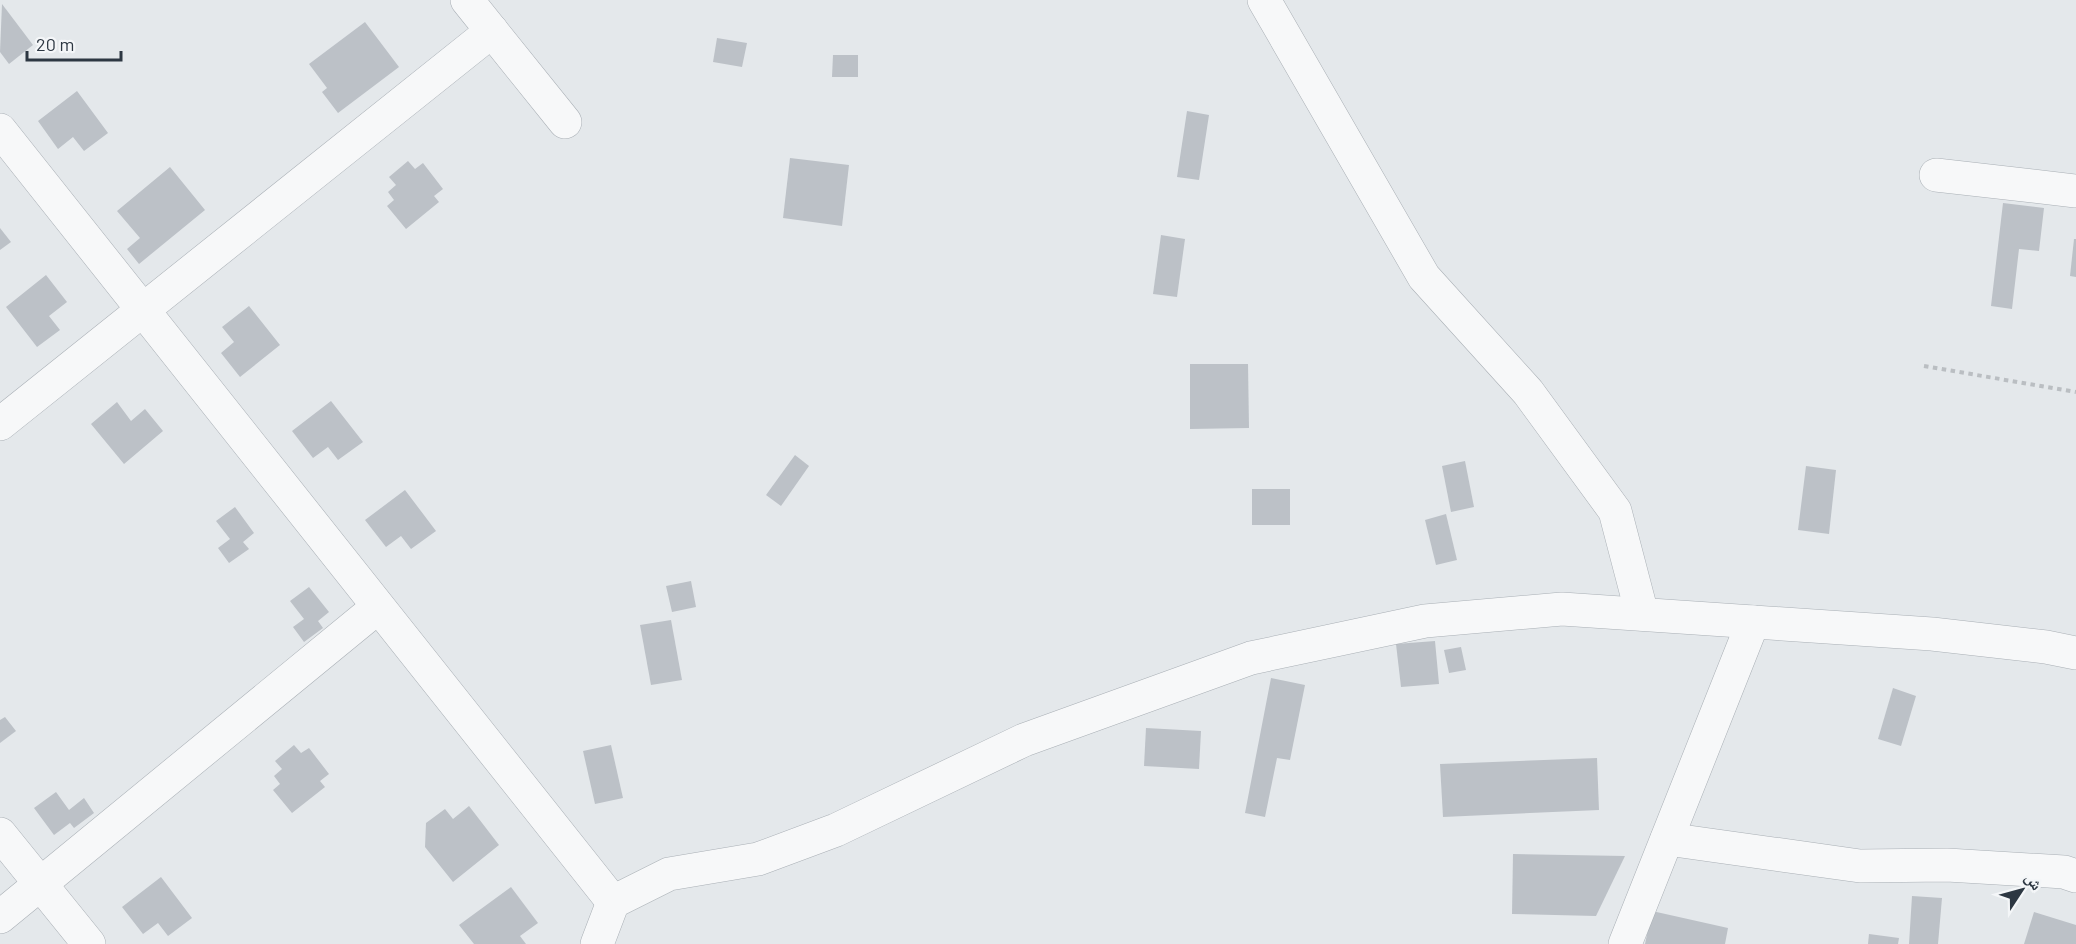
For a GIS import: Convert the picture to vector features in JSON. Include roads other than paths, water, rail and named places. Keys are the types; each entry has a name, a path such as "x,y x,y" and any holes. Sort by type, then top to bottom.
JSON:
{"street":[{"path":"467,0 565,122"},
{"path":"1264,0 1424,277 1528,392 1615,511 1642,614"},
{"path":"0,424 492,31"},
{"path":"0,130 613,902"},
{"path":"1936,175 2076,191"},
{"path":"0,917 378,606"},
{"path":"597,944 613,902 669,874 758,859 836,830 1024,740 1251,658 1425,621 1562,609 1932,634 2046,647 2076,653"},
{"path":"1625,944 1753,622"},
{"path":"0,834 89,944"},
{"path":"1667,839 1860,866 1947,866 2064,872 2076,876"}]}
